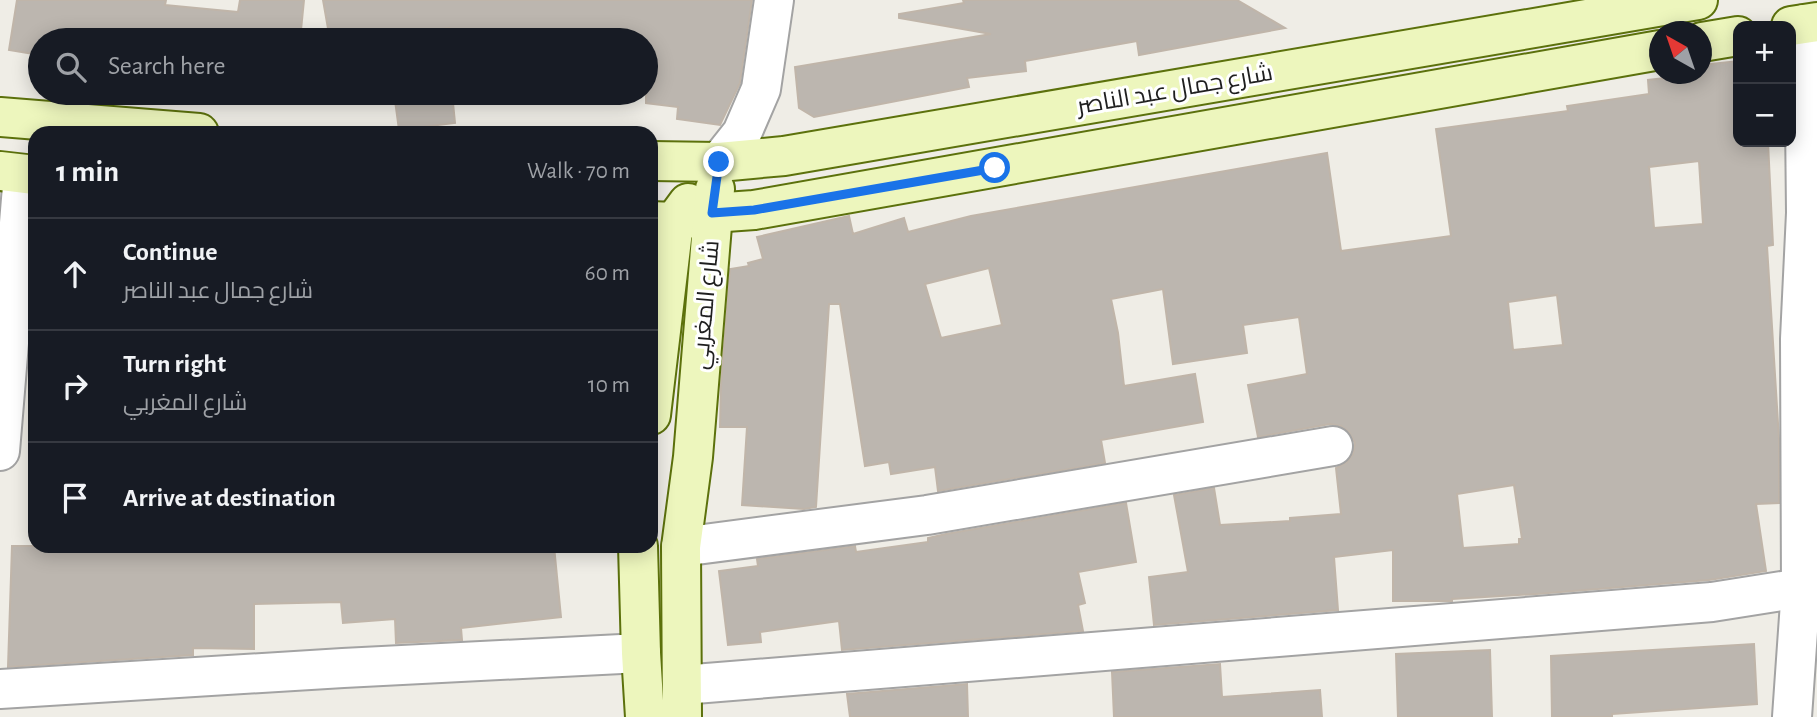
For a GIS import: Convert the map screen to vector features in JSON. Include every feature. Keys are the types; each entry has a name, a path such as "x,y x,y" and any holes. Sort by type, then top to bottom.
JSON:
{"main road":[{"name":"شارع جمال عبد الناصر","path":"658,160 719,162 785,156 1698,0"},
{"path":"1712,40 1733,37"},
{"name":"شارع جمال عبد الناصر","path":"662,221 767,208 1649,52"},
{"path":"0,117 112,126"},
{"name":"شارع المغربي","path":"682,701 681,547 694,444 712,244 712,213 719,162"},
{"name":"شارع المغربي","path":"658,292 662,221 719,162"},
{"path":"638,553 640,653 645,717"}],"street":[{"path":"719,162 742,134 761,89 774,0"},
{"path":"1792,717 1801,588 1800,339 1805,213 1804,24"},
{"path":"0,451 19,174"},
{"path":"681,547 939,513 1334,446"},
{"path":"682,701 1698,603 1801,588"},
{"path":"0,689 343,667 640,653"}],"building":[{"path":"17,0 166,0 165,5 238,12 240,0 304,0 301,28 28,28 28,53 9,50"},
{"path":"323,0 752,0 740,83 720,125 677,119 678,107 658,104 658,28 328,28"},
{"path":"963,0 1237,0 1285,28 1139,55 1137,41 1025,61 1026,71 967,78 969,87 814,117 799,108 795,67 991,34 899,18 899,14 964,3"},
{"path":"1733,62 1733,147 1768,147 1773,245 1767,246 1779,439 1779,503 1756,504 1766,571 1709,580 1452,601 1393,601 1393,550 1334,557 1338,610 1154,625 1149,577 1188,572 1174,495 1214,488 1220,525 1290,521 1290,518 1341,514 1336,468 1347,462 1353,454 1355,443 1349,432 1341,426 1330,424 1258,437 1248,385 1307,374 1299,317 1243,325 1247,353 1173,364 1163,289 1111,299 1124,386 1195,374 1203,422 1101,440 1105,463 938,491 935,467 891,474 889,462 865,466 840,304 829,304 816,507 804,509 742,505 747,427 720,427 721,385 730,269 749,266 748,263 763,259 757,237 849,216 853,234 904,218 908,232 971,216 1327,153 1341,251 1451,236 1436,129 1568,111 1567,106 1649,94 1648,80 1649,84 1712,84 1712,64","holes":["1699,161 1703,224 1654,228 1649,167","989,268 1002,325 941,338 925,284","1557,295 1563,345 1513,350 1508,302","1514,485 1522,539 1519,539 1519,544 1463,548 1457,494"]},
{"path":"396,105 453,105 455,123 398,126"},
{"path":"1126,503 1136,562 1078,572 1085,603 1078,605 1083,631 842,650 839,621 760,632 761,642 728,645 719,571 758,566 757,559 855,546 856,552 928,542 928,538 946,534"},
{"path":"12,546 28,546 28,553 555,553 561,617 461,628 462,640 396,643 395,619 343,623 341,602 254,604 254,649 193,648 193,655 8,667"},
{"path":"1754,644 1757,704 1612,714 1612,717 1552,717 1551,656"},
{"path":"1490,650 1492,717 1398,717 1396,654"},
{"path":"1220,664 1222,697 1320,690 1322,717 1114,717 1112,672"},
{"path":"967,684 968,717 850,717 847,694"}],"route":[{"path":"719,162 712,213 754,210 995,168"}]}
